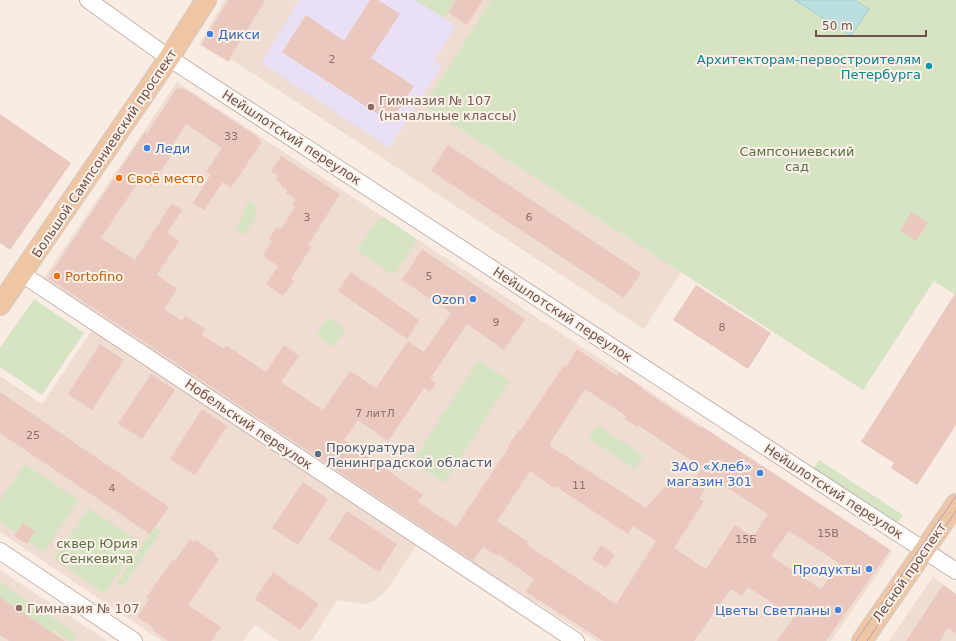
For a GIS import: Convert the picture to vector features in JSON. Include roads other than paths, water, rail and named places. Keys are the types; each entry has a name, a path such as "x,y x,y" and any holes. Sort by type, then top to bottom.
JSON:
{"main road":[{"name":"Большой Сампсониевский проспект","path":"0,305 169,58 206,0"},
{"name":"Лесной проспект","path":"862,641 956,504"}],"street":[{"name":"Нейшлотский переулок","path":"88,0 169,58 956,571"},
{"name":"Нобельский переулок","path":"22,274 576,641"},
{"path":"0,552 134,641"}],"water":[{"path":"795,0 855,0 869,9 851,36"}],"tram line":[{"path":"856,641 956,496"},
{"path":"867,641 956,511"}],"place":[{"name":"Дикси","path":"210,34"},
{"name":"Архитекторам-первостроителям Петербурга","path":"929,66"},
{"name":"Гимназия № 107 (начальные классы)","path":"371,107"},
{"name":"Леди","path":"147,148"},
{"name":"Своё место","path":"119,178"},
{"name":"Portofino","path":"57,276"},
{"name":"Ozon","path":"473,299"},
{"name":"Прокуратура Ленинградской области","path":"318,454"},
{"name":"ЗАО «Хлеб» магазин 301","path":"760,473"},
{"name":"Продукты","path":"869,569"},
{"name":"Гимназия № 107","path":"19,608"},
{"name":"Цветы Светланы","path":"838,610"}],"park label":[{"name":"Сампсониевский сад","path":"797,158"},
{"name":"сквер Юрия Сенкевича","path":"97,550"}]}
